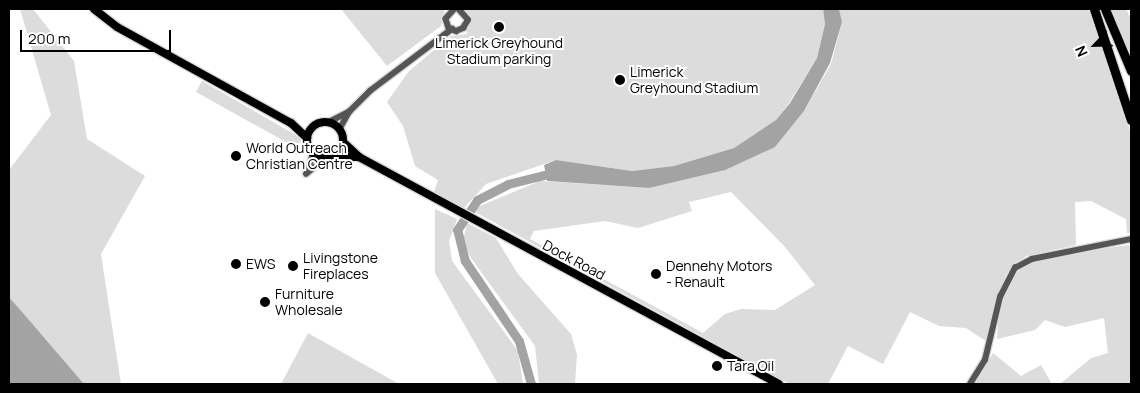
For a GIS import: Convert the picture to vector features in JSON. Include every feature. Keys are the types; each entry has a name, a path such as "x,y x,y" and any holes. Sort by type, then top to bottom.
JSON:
{"highway":[{"path":"1094,9 1131,104"},
{"path":"1094,9 1131,120"},
{"path":"1104,9 1131,71"}],"main road":[{"path":"94,9 117,28 291,122 313,127 327,123 340,130 343,142 328,157 313,153 307,138 291,122"},
{"path":"307,138 313,127"},
{"name":"Dock Road","path":"343,142 359,157 778,384"},
{"name":"Dock Road","path":"328,157 359,157"}],"street":[{"path":"340,130 349,112 370,91 440,37 452,29 465,27 467,12 457,9 447,15 446,24 440,37"},
{"path":"446,24 452,29"},
{"path":"327,123 349,112"},
{"path":"313,153 306,174 328,157"},
{"path":"970,384 985,360 1000,297 1015,268 1032,259 1131,239"}],"shaded area":[{"path":"20,9 33,9 74,61 87,139 145,176 101,254 121,384 84,384 9,297 9,170 51,115"},
{"path":"341,9 445,9 441,26 387,66"},
{"path":"462,9 823,9 825,24 817,58 789,103 776,120 734,148 674,166 632,171 556,160 486,184 464,208 434,192 438,180 415,166 403,126 387,102 409,71 451,36 467,34"},
{"path":"823,9 839,9 842,22 830,63 804,111 775,147 725,170 649,188 547,181 544,165 556,160 632,171 674,166 734,148 776,120 790,103 817,58 825,24"},
{"path":"839,9 1088,9 1122,98 1131,136 1131,233 1127,233 1126,219 1091,201 1075,202 1076,245 1026,256 1006,274 986,341 966,328 939,326 910,312 883,364 848,346 828,384 789,384 475,212 480,206 540,181 649,188 775,147 804,111 831,64 842,22","holes":["731,192 785,247 815,285 775,310 741,309 725,314 703,333 530,239 534,231 605,221 638,228 692,211 689,202"]},
{"path":"1109,9 1126,9 1131,19 1131,59"},
{"path":"202,81 301,138 300,150 196,92"},
{"path":"435,209 457,219 449,241 452,261 518,351 523,384 498,384 435,273"},
{"path":"467,223 496,238 518,274 571,334 577,355 575,384 539,384 535,346 471,258 463,241"},
{"path":"1131,245 1130,384 1060,384 1091,358 1108,353 1104,318 1065,327 1045,320 1035,330 997,339 999,306 1010,279 1020,268 1030,261 1073,252"},
{"path":"9,297 23,313 84,384 9,384"},
{"path":"308,333 399,384 281,384"},
{"path":"993,353 1021,376 1041,365 1052,384 975,384"}],"waterway":[{"path":"531,384 519,341 465,261 457,230 477,200 508,184 556,172"}],"place":[{"name":"Limerick Greyhound Stadium parking","path":"499,27"},
{"name":"Limerick Greyhound Stadium","path":"620,80"},
{"name":"World Outreach Christian Centre","path":"236,156"},
{"name":"EWS","path":"236,264"},
{"name":"Livingstone Fireplaces","path":"293,266"},
{"name":"Dennehy Motors - Renault","path":"656,274"},
{"name":"Furniture Wholesale","path":"265,302"},
{"name":"Tara Oil","path":"717,366"}]}
